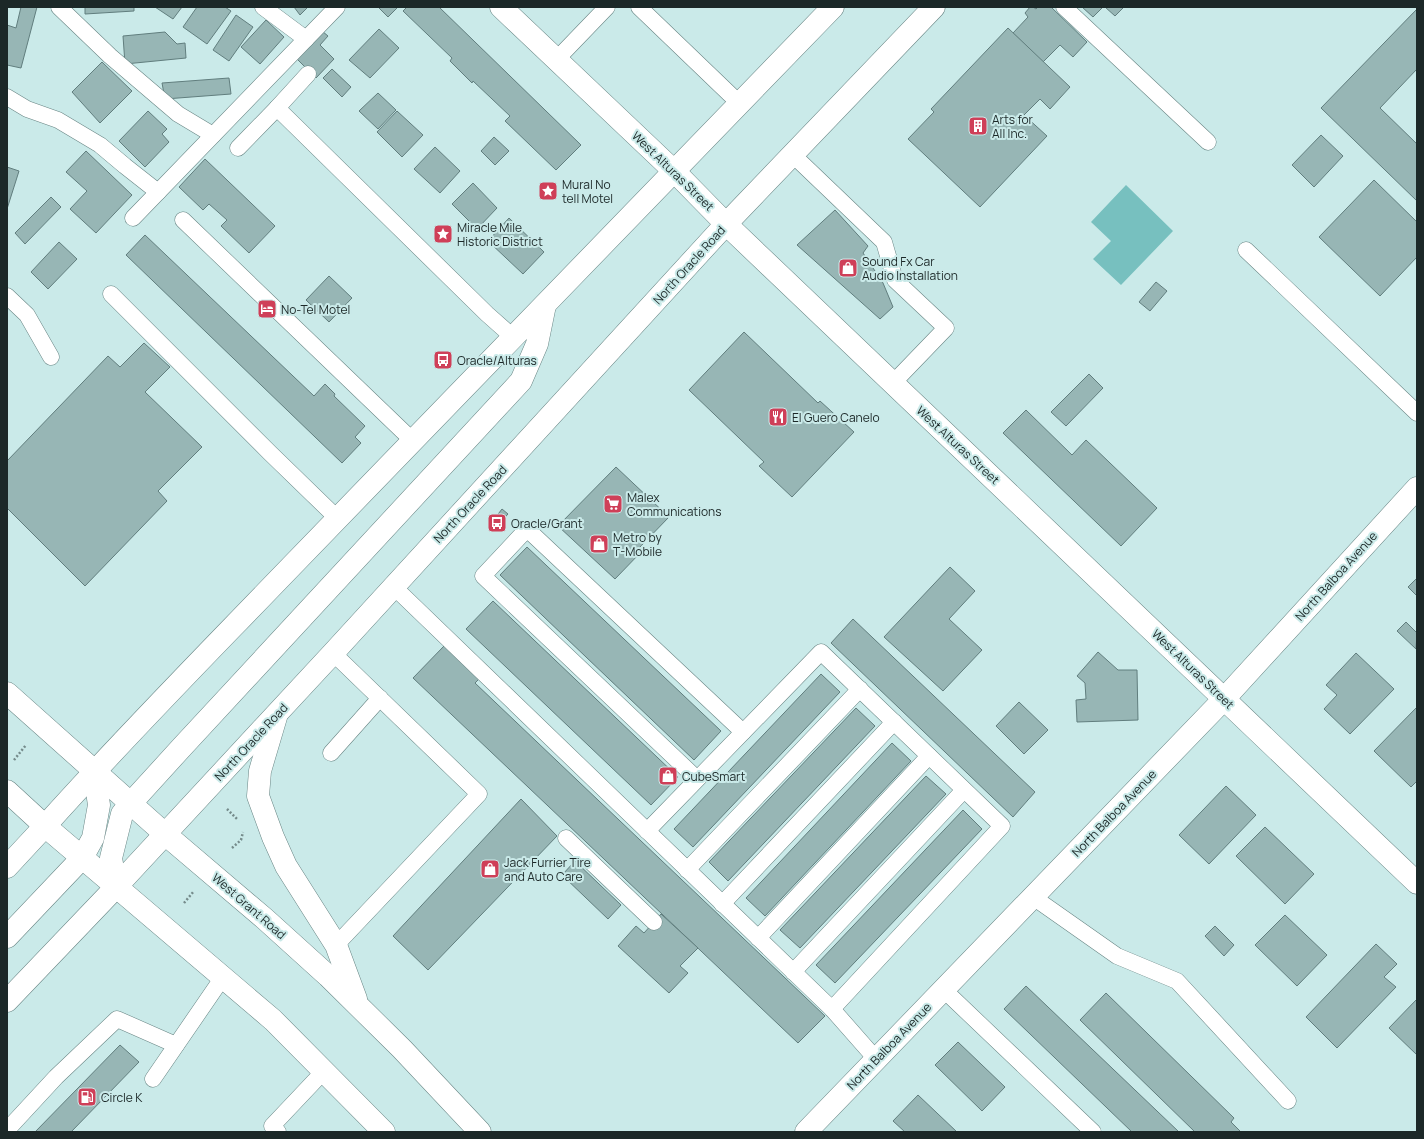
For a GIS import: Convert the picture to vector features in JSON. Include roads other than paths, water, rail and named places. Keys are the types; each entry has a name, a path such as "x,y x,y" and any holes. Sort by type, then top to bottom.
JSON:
{"main road":[{"name":"West Alturas Street","path":"501,7 675,172 726,224 892,383 1417,883"},
{"path":"7,867 94,771 337,518 514,338 833,7"},
{"name":"North Oracle Road","path":"7,1001 116,887 277,714 726,224 934,7"},
{"path":"116,887 111,858 122,814 521,381 537,344 545,305"},
{"name":"North Balboa Avenue","path":"806,1132 1224,699 1417,488"},
{"name":"West Grant Road","path":"7,693 165,834 271,924 358,1004 448,1096 480,1132"},
{"path":"277,714 260,771 258,796 273,838 286,866 336,945 358,1004"},
{"path":"7,937 82,858 93,838 98,805 94,771"},
{"path":"7,792 82,858 273,1020 384,1132"}],"lane":[{"path":"59,7 110,56 178,114 213,135"},
{"path":"263,7 306,39"},
{"path":"133,218 336,7"},
{"path":"556,60 607,7"},
{"path":"639,7 740,104"},
{"path":"1064,7 1208,142"},
{"path":"238,148 308,74"},
{"path":"7,97 27,109 58,120 100,145 158,192"},
{"path":"277,108 487,314 514,338"},
{"path":"793,155 884,242 895,280 946,328 892,383"},
{"path":"183,220 413,441"},
{"path":"1246,250 1417,413"},
{"path":"111,294 264,448 337,518"},
{"path":"7,296 27,315 50,357"},
{"path":"697,779 483,576 527,529 743,732"},
{"path":"394,587 832,1009 876,1059"},
{"path":"647,831 821,652 860,689 1002,826 832,1009"},
{"path":"333,653 479,794 336,945"},
{"path":"687,870 860,689"},
{"path":"331,753 380,698"},
{"path":"722,904 894,722"},
{"path":"758,938 929,756"},
{"path":"793,972 964,790"},
{"path":"566,838 654,922"},
{"path":"1033,897 1117,956 1177,981 1288,1101"},
{"path":"153,1079 223,977"},
{"path":"944,989 1093,1132"},
{"path":"7,1130 56,1078 117,1019 176,1045"},
{"path":"278,1132 272,1126 324,1071"}],"place":[{"name":"Arts for All Inc.","path":"978,126"},
{"name":"Mural No tell Motel","path":"548,191"},
{"name":"Miracle Mile Historic District","path":"443,234"},
{"name":"Sound Fx Car Audio Installation","path":"848,268"},
{"name":"No-Tel Motel","path":"267,309"},
{"name":"Oracle/Alturas","path":"443,360"},
{"name":"El Guero Canelo","path":"778,417"},
{"name":"Malex Communications","path":"613,504"},
{"name":"Oracle/Grant","path":"497,523"},
{"name":"Metro by T-Mobile","path":"599,544"},
{"name":"CubeSmart","path":"668,776"},
{"name":"Jack Furrier Tire and Auto Care","path":"490,869"},
{"name":"Circle K","path":"87,1097"}]}
